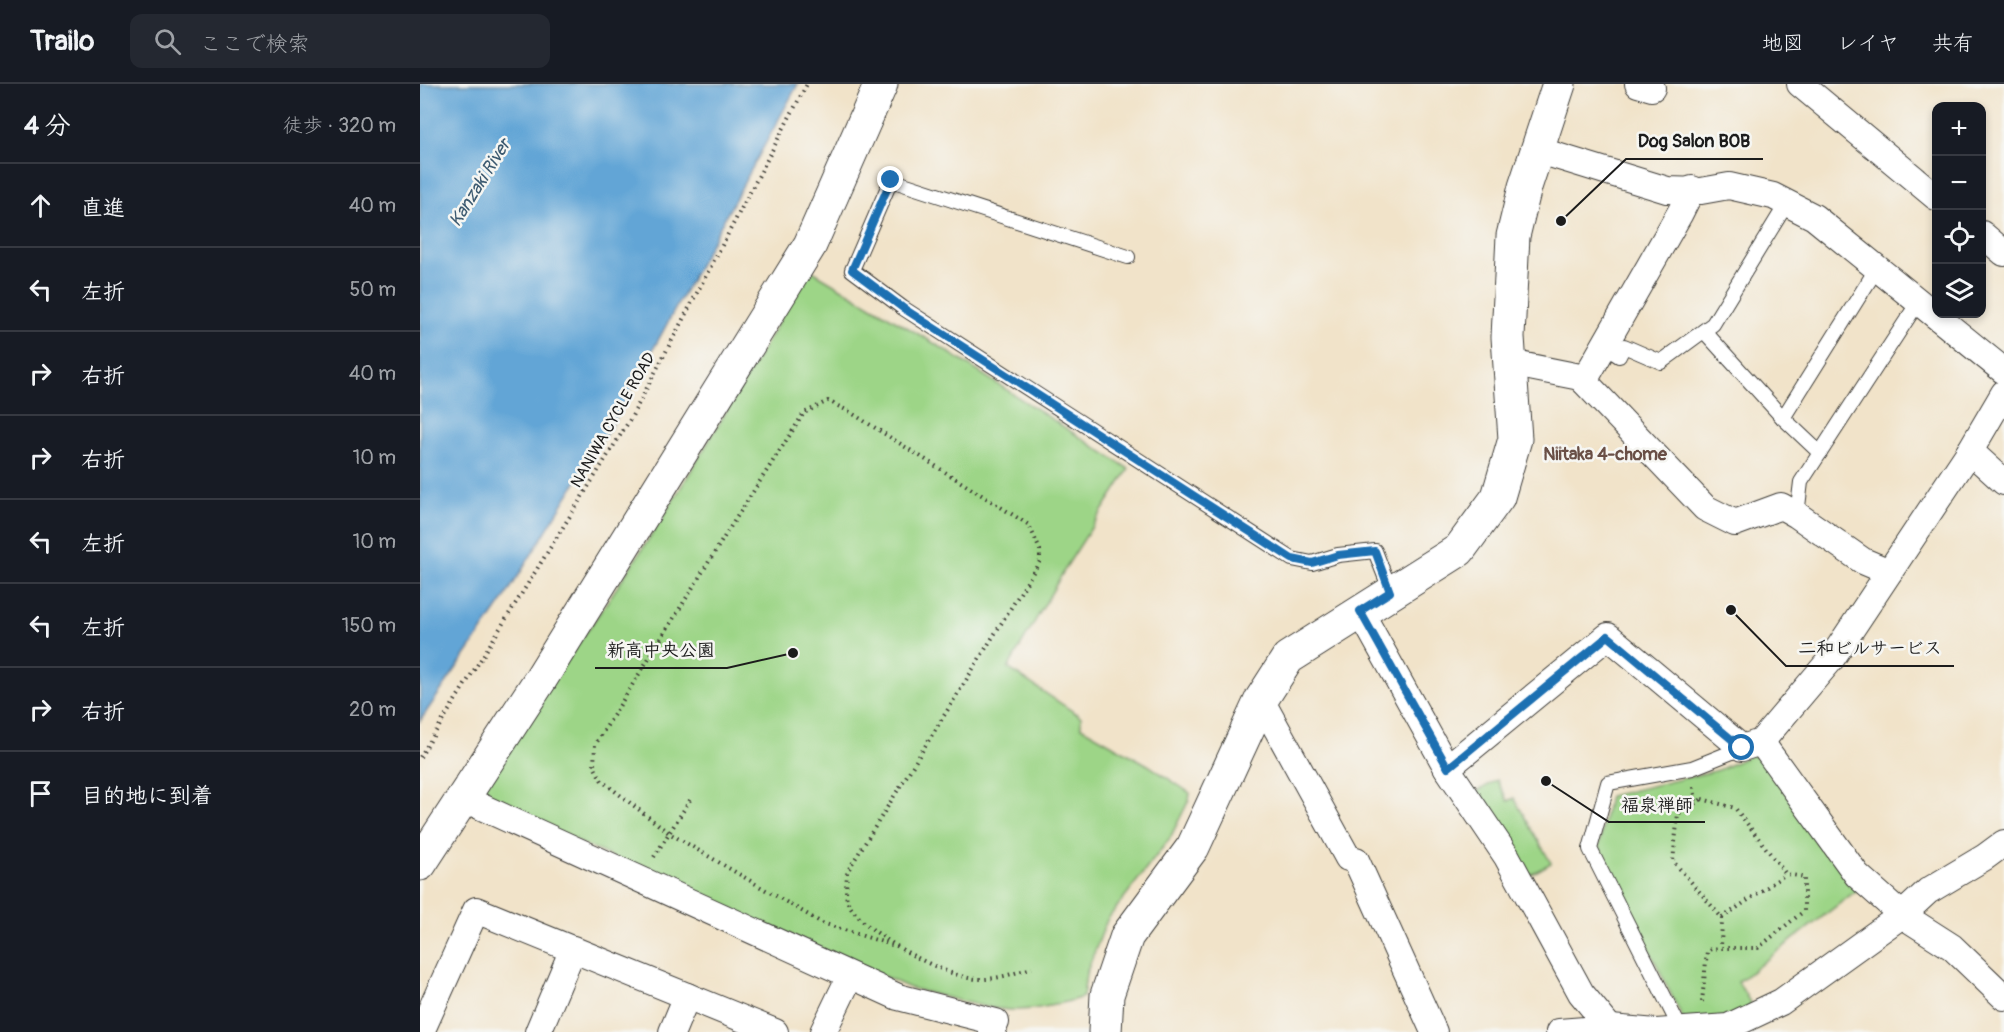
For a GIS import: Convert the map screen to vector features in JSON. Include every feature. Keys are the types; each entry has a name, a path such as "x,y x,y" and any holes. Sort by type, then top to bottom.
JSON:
{"street":[{"path":"420,864 540,680 810,245 881,84"},
{"path":"1105,1032 1107,995 1126,936 1193,847 1261,700 1288,658 1460,550 1498,497 1515,439 1508,337 1513,236 1519,209 1559,84"},
{"path":"1800,84 1932,194"},
{"path":"1537,150 1667,190 1701,191 1729,186 1773,196 1814,217 2004,371"},
{"path":"1584,381 1692,189"},
{"path":"1986,237 2004,253"},
{"path":"1510,363 1580,377 1705,508 1735,523 1781,506 1863,561 1890,572"},
{"path":"1751,745 1832,658 1970,451 2004,393"},
{"path":"1970,451 2004,482"},
{"path":"1360,611 1448,768 1507,857 1581,993 1612,1030"},
{"path":"1448,768 1608,636 1751,745 1857,875 1902,915 1952,947 2004,997"},
{"path":"1261,700 1348,858 1356,860 1434,1032"},
{"path":"462,798 898,997 996,1022 992,1032"},
{"path":"1559,1032 1612,1030 1656,1032 1728,1027 1781,1002 1902,915 1928,891 2004,843"},
{"path":"422,1032 476,910 768,1031"},
{"path":"538,1032 573,949"},
{"path":"823,1032 850,976"},
{"path":"672,1032 687,996"}],"lane":[{"path":"1128,257 891,180 852,270 903,308 1292,559 1312,563 1338,555 1375,551 1390,592"},
{"path":"1604,346 1619,356 1624,346 1661,363 1713,324 1787,203"},
{"path":"1783,418 1877,268"},
{"path":"1797,515 1801,482 1918,302"},
{"path":"1704,331 1783,418 1820,453"},
{"path":"1691,1029 1590,849 1608,783 1692,768 1751,745"}],"path":[{"name":"NANIWA CYCLE ROAD","path":"420,757 631,418 807,84"},
{"path":"892,945 856,914 847,899 847,872 1040,561 1040,550 1029,525 850,412 828,401 804,413 731,526 595,746 594,766 602,781 669,833 822,923 892,945 947,972 976,980 1032,968"},
{"path":"1691,1029 1707,951 1721,948 1758,948 1804,911 1804,877 1786,874 1735,808 1702,799 1678,814 1673,861 1722,918 1721,948"},
{"path":"640,881 690,800"},
{"path":"1722,918 1786,874"}],"green space":[{"path":"809,269 942,348 1129,469 1068,564 1008,668 1081,717 1081,727 1148,765 1190,793 1189,800 1170,838 1107,920 1086,974 1083,997 1050,1006 1015,1010 977,1005 910,988 494,805 482,781 664,515"},
{"path":"1751,755 1762,758 1857,890 1738,982 1754,1009 1726,1018 1684,1021 1599,846 1609,796 1719,770"},
{"path":"1497,780 1508,801 1514,798 1551,863 1525,878 1476,792"}],"water":[{"name":"Kanzaki River","path":"420,84 798,84 614,421 504,599 420,721"}],"place":[{"name":"Dog Salon BOB","path":"1561,221"},
{"name":"二和ビルサービス","path":"1731,610"},
{"name":"新高中央公園","path":"793,653"},
{"name":"福泉禅師","path":"1546,781"}],"district":[{"name":"Niitaka 4-chome","path":"1605,454"}],"route":[{"path":"891,180 852,270 903,308 1292,559 1312,563 1338,555 1375,551 1390,592 1360,611 1448,768 1608,636 1742,748"}]}
